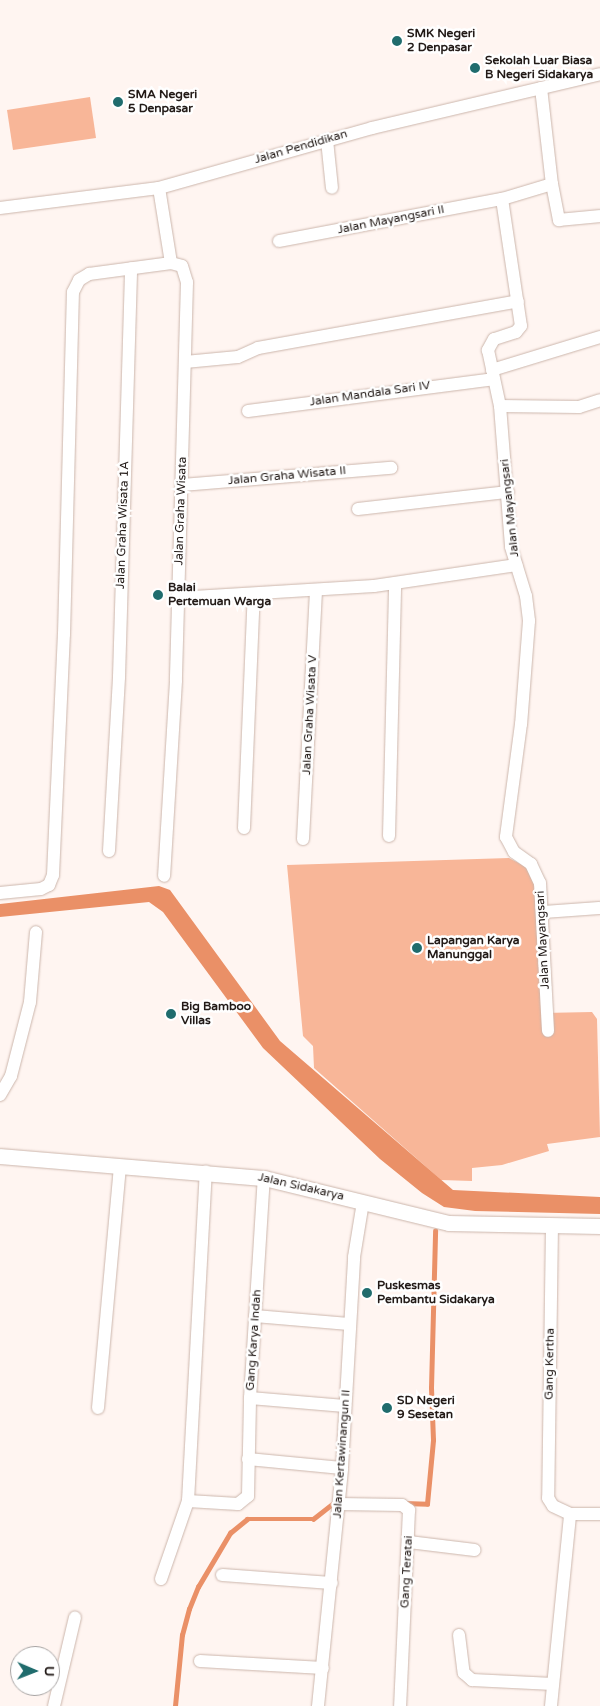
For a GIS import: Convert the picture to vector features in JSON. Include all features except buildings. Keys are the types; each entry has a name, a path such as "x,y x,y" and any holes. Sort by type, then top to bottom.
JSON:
{"street":[{"name":"Jalan Pendidikan","path":"0,208 159,188 327,140 600,74"},
{"path":"541,88 556,215 564,221 600,216"},
{"path":"327,140 332,188"},
{"path":"502,199 552,184"},
{"path":"0,893 41,889 49,885 54,875 64,634 73,292 79,280 89,274 171,263 159,188"},
{"name":"Jalan Mayangsari II","path":"279,241 502,199"},
{"name":"Jalan Mayangsari","path":"502,199 518,301 520,330 489,344 492,374 500,406 511,547 526,596 529,630 506,837 508,846 535,870 540,883 548,1031"},
{"name":"Jalan Graha Wisata","path":"164,876 182,485 187,272 182,266 171,263"},
{"name":"Jalan Graha Wisata 1A","path":"108,851 114,781 131,268"},
{"path":"185,362 238,357 258,348 518,301"},
{"name":"Jalan Mandala Sari IV","path":"248,411 492,374 600,337"},
{"path":"500,406 579,407 600,400"},
{"name":"Jalan Graha Wisata II","path":"182,485 391,468"},
{"path":"358,509 508,492"},
{"path":"177,598 395,584 516,565"},
{"path":"389,836 395,584"},
{"name":"Jalan Graha Wisata V","path":"303,839 316,590"},
{"path":"244,828 254,594"},
{"path":"543,912 600,908"},
{"path":"0,1095 11,1076 29,1009 36,932"},
{"name":"Jalan Sidakarya","path":"0,1156 120,1167 206,1171 264,1178 449,1223 600,1226"},
{"path":"98,1408 120,1167"},
{"path":"161,1579 188,1501 206,1171"},
{"name":"Gang Karya Indah","path":"188,1501 230,1504 244,1501 248,1496 250,1398 264,1178"},
{"name":"Jalan Kertawinangun II","path":"318,1706 332,1583 342,1468 354,1257 363,1202"},
{"name":"Gang Kertha","path":"552,1225 550,1503 570,1514"},
{"path":"255,1316 350,1324"},
{"path":"250,1398 345,1406"},
{"path":"248,1460 342,1468"},
{"name":"Gang Teratai","path":"339,1504 405,1506 409,1510 400,1706"},
{"path":"551,1706 570,1514 600,1514"},
{"path":"409,1542 475,1550"},
{"path":"222,1575 332,1583"},
{"path":"54,1706 75,1617"},
{"path":"459,1635 464,1672 472,1680 553,1684"},
{"path":"200,1660 322,1668"}],"shaded area":[{"path":"90,97 96,138 13,150 7,110"},
{"path":"509,858 532,870 537,883 543,1013 592,1012 597,1019 600,1137 547,1144 549,1151 502,1165 472,1168 472,1181 441,1180 314,1068 313,1046 303,1036 287,865"},
{"path":"159,886 170,890 280,1041 453,1190 600,1197 600,1214 475,1211 444,1207 422,1193 380,1159 263,1048 163,912 149,902 0,917 0,904"}],"waterway":[{"path":"404,1503 427,1504 433,1440 431,1388 435,1231"},
{"path":"175,1706 182,1635 189,1609 198,1587 230,1533 247,1519 313,1519 335,1502"}],"place":[{"name":"SMK Negeri 2 Denpasar","path":"397,41"},
{"name":"Sekolah Luar Biasa B Negeri Sidakarya","path":"475,68"},
{"name":"SMA Negeri 5 Denpasar","path":"118,102"},
{"name":"Balai Pertemuan Warga","path":"158,595"},
{"name":"Lapangan Karya Manunggal","path":"417,948"},
{"name":"Big Bamboo Villas","path":"171,1014"},
{"name":"Puskesmas Pembantu Sidakarya","path":"367,1293"},
{"name":"SD Negeri 9 Sesetan","path":"387,1408"}]}
